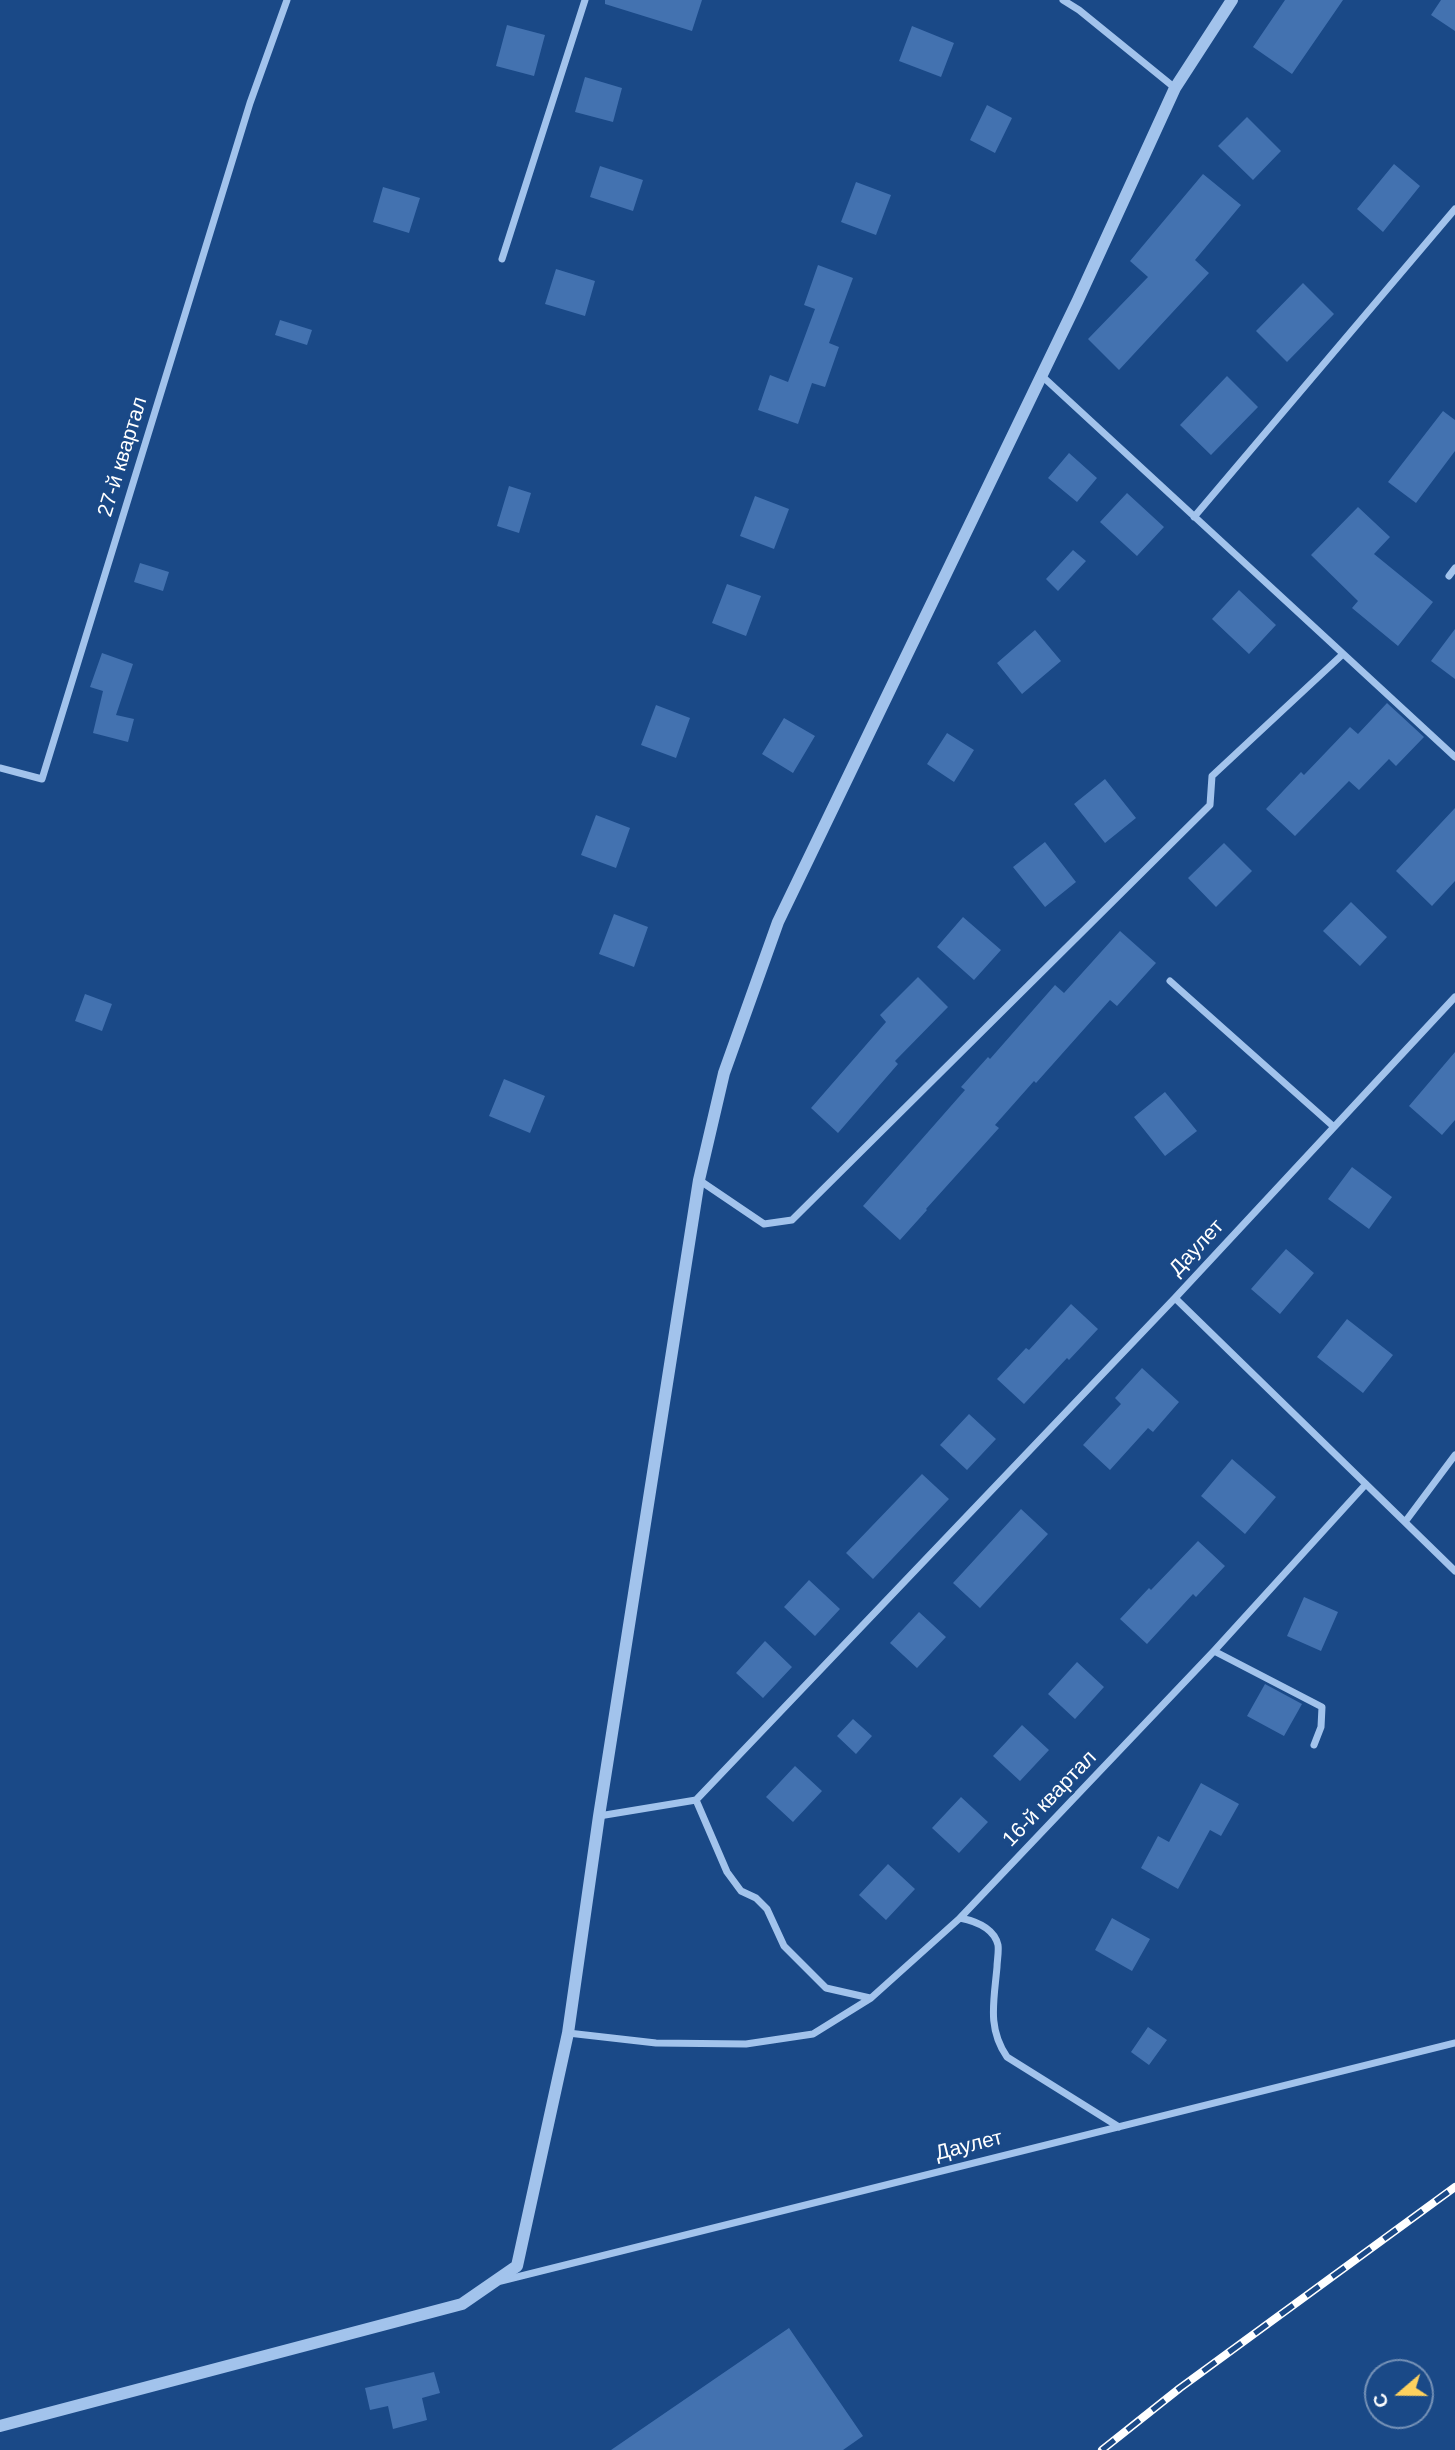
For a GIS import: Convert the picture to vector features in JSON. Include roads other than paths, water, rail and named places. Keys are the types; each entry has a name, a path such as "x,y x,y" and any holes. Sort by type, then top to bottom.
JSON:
{"street":[{"name":"27-й квартал","path":"0,768 42,779 250,103 287,0"},
{"path":"502,259 585,0"},
{"path":"1063,0 1175,88"},
{"path":"0,2426 461,2304 517,2266 568,2033 599,1816 699,1180 724,1073 778,922 1042,376 1175,88 1231,0"},
{"path":"1194,517 1455,209"},
{"path":"1042,376 1455,757"},
{"path":"1448,576 1455,568"},
{"path":"699,1180 764,1224 792,1220 1210,805 1212,776 1343,654"},
{"path":"1170,981 1334,1127"},
{"name":"Даулет","path":"1455,997 1175,1298 1455,1571"},
{"path":"599,1816 696,1800 1175,1298"},
{"path":"1405,1522 1455,1455"},
{"name":"16-й квартал","path":"568,2033 656,2043 746,2044 813,2034 871,1998 960,1918 1214,1651 1366,1484"},
{"path":"1214,1651 1322,1707 1321,1727 1314,1745"},
{"path":"696,1800 727,1872 741,1891 756,1898 767,1909 784,1946 826,1989 871,1998"},
{"path":"960,1918 974,1920 987,1928 998,1944 993,2019 996,2042 1006,2057 1118,2127"},
{"name":"Даулет","path":"492,2283 1455,2043"}],"railway":[{"path":"1102,2450 1180,2388 1455,2187"}]}
